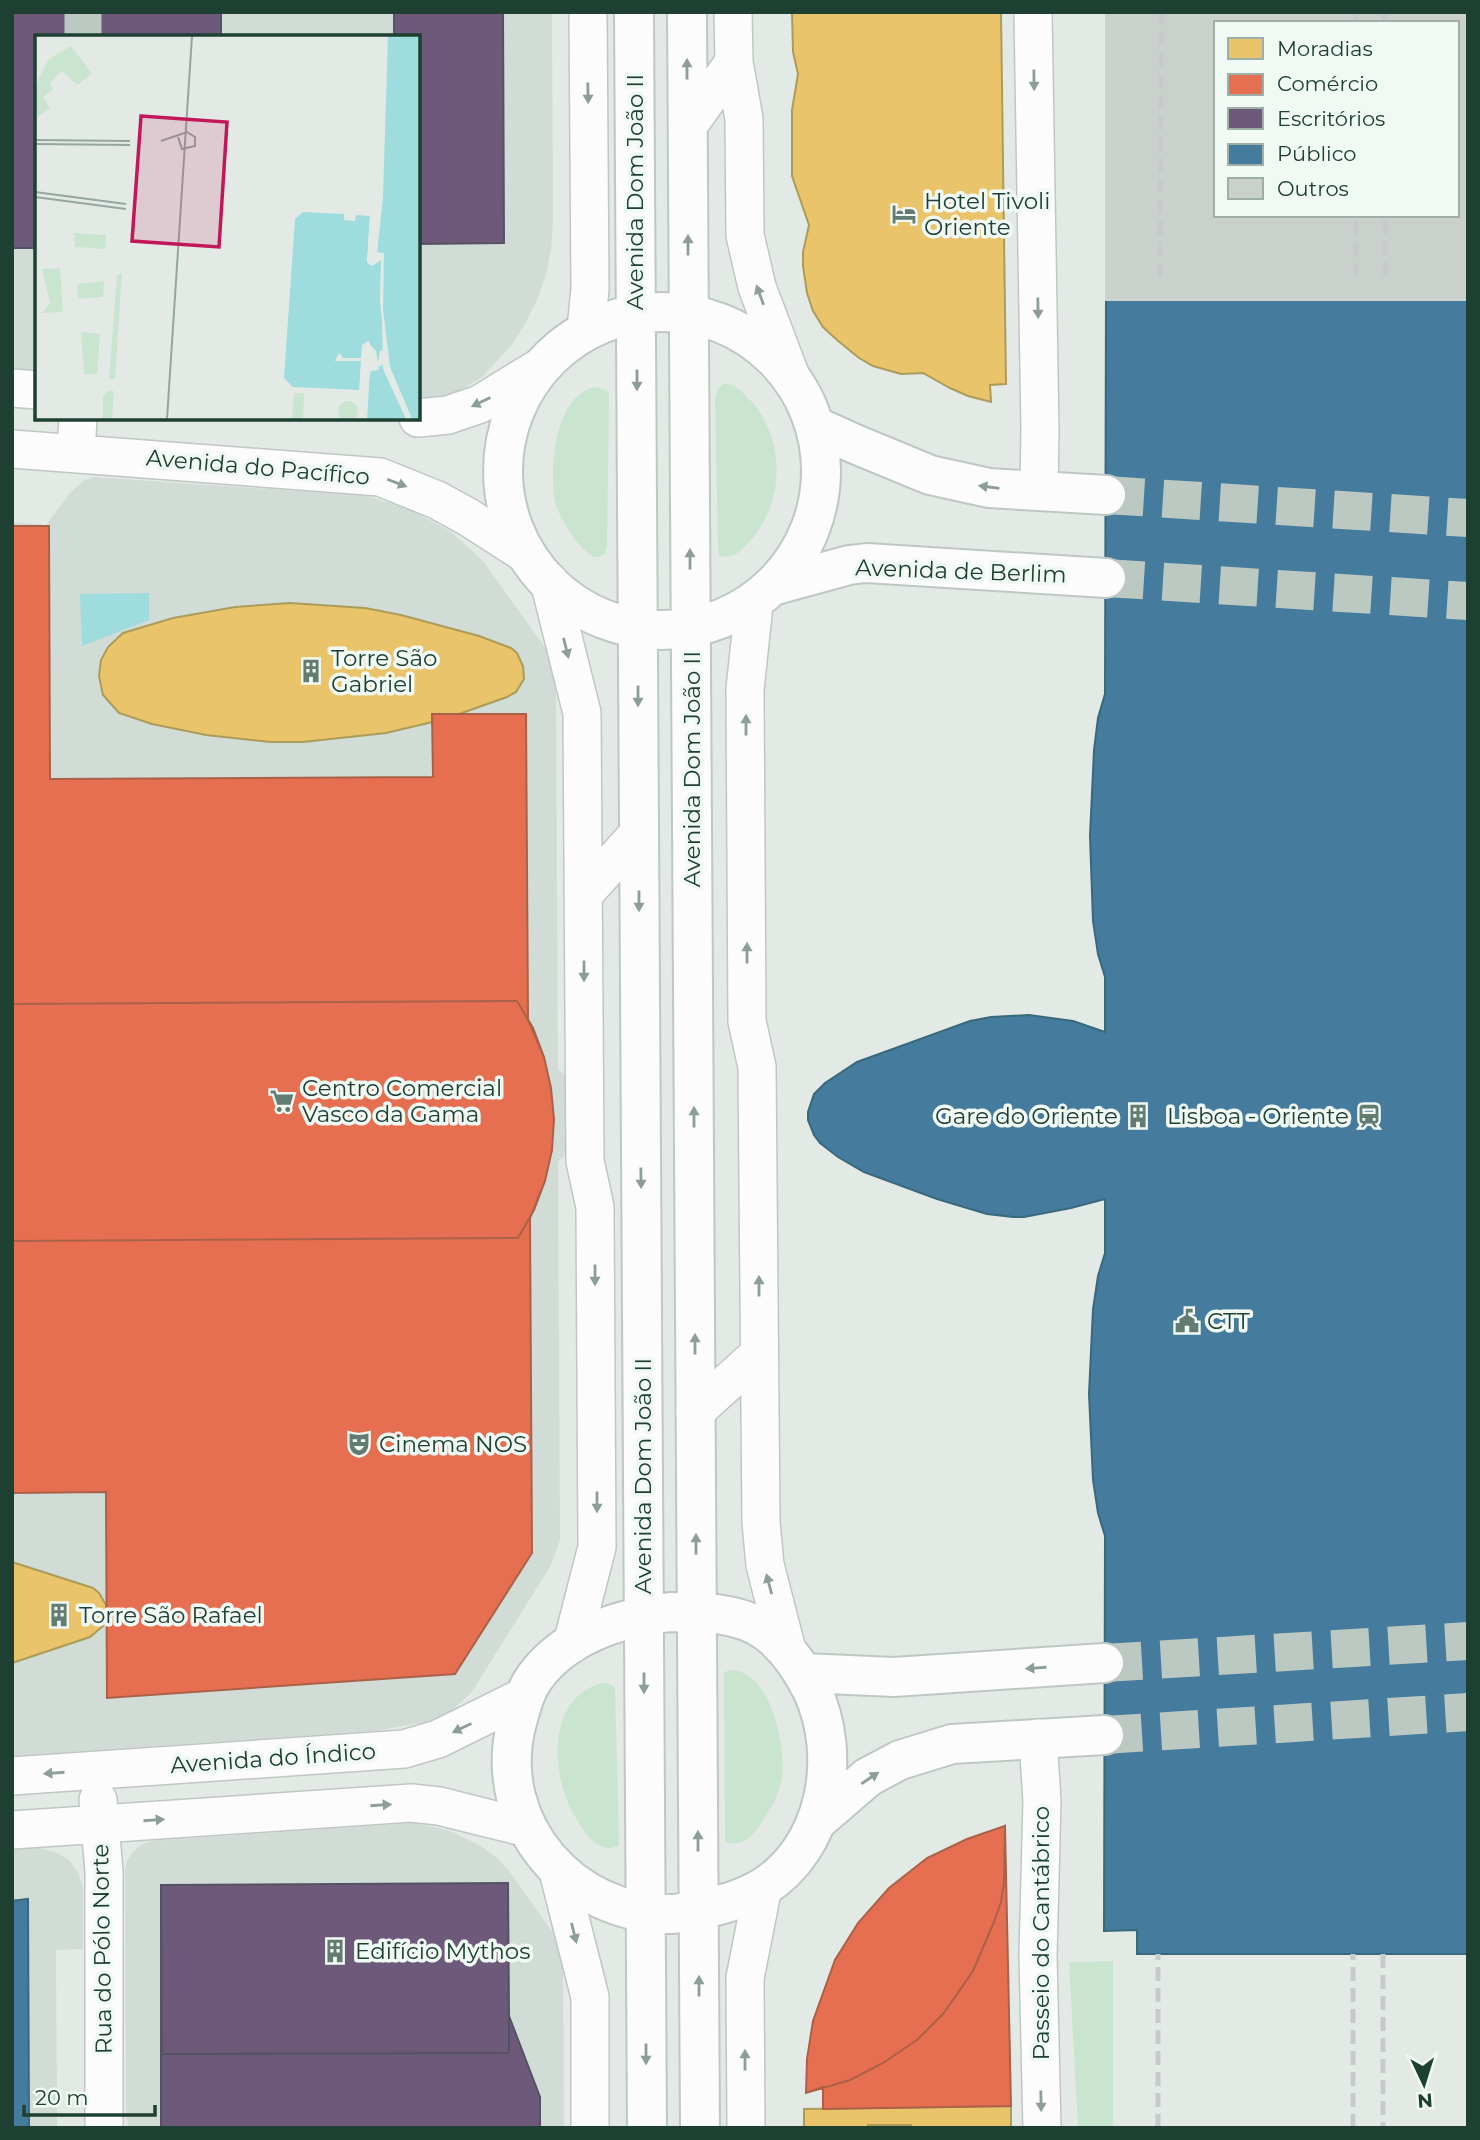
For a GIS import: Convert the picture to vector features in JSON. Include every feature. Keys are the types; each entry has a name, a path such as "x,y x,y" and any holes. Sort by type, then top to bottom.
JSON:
{"main road":[{"name":"Avenida Dom João II","path":"634,12 645,2125"},
{"name":"Avenida Dom João II","path":"687,12 700,2128"},
{"path":"663,310 689,313 728,325 761,346 793,382 816,426 822,478 815,520 801,549 765,595 726,621 664,630 638,627 595,614 574,603 538,568 513,523 503,490 501,461 508,425 519,397 537,369 586,329 636,312 663,310"},
{"path":"816,426 930,475 989,488 1106,495"},
{"name":"Avenida de Berlim","path":"765,595 849,565 866,563 1106,578"},
{"path":"697,1612 718,1614 765,1630 795,1661 819,1706 827,1742 827,1783 817,1821 803,1847 786,1868 763,1887 731,1903 672,1914 623,1908 600,1900 577,1885 548,1858 527,1828 517,1798 512,1768 514,1737 523,1697 535,1677 552,1659 596,1630 643,1615 697,1612"},
{"path":"795,1661 894,1677 1104,1663"},
{"path":"817,1821 868,1777 900,1760 952,1744 1104,1735"}],"street":[{"name":"Avenida Dom João II","path":"586,329 590,289 588,12"},
{"path":"733,12 734,62 744,119 745,234 757,286 793,382"},
{"path":"1032,12 1041,431 1039,491"},
{"path":"688,126 734,62"},
{"path":"420,418 448,415 480,404 537,369"},
{"path":"12,388 35,390"},
{"name":"Avenida do Pacífico","path":"12,449 77,436 380,477 437,500 468,517 538,568"},
{"name":"Avenida Dom João II","path":"538,568 582,713 585,1161 595,1206 597,1547 572,1644"},
{"path":"765,595 745,689 747,1021 757,1068 761,1522 765,1565 795,1661"},
{"path":"583,895 639,833"},
{"path":"695,1412 759,1354"},
{"name":"Avenida do Índico","path":"12,1776 404,1749 438,1739 523,1697"},
{"name":"Passeio do Cantábrico","path":"1038,1738 1041,1801 1038,1955 1042,2128"},
{"name":"Rua do Pólo Norte","path":"96,1770 104,1872 104,2128"},
{"path":"12,1830 411,1803 439,1806 527,1828"},
{"path":"557,1867 590,1997 590,2128"},
{"path":"746,2128 745,1978 763,1887"}],"shaded area":[{"path":"12,12 552,12 553,222 546,275 525,324 511,346 481,378 451,395 420,403 420,35 35,35 35,367 12,376"},
{"name":"Centro Comercial Vasco da Gama","path":"93,477 368,496 411,510 450,531 483,561 549,653 556,682 558,1069 572,1083 573,1146 558,1162 560,1540 550,1567 471,1693 451,1711 426,1722 374,1731 12,1756 12,522 46,525 70,493 83,481"},
{"path":"412,1823 448,1830 481,1846 497,1858 553,1933 562,1960 563,1975 564,2128 128,2128 125,1870 127,1860 134,1851 142,1844 152,1841"},
{"path":"40,1848 60,1854 69,1860 78,1872 83,1888 83,1949 56,1950 57,2128 12,2128 12,1850"}],"green space":[{"path":"723,384 738,389 762,416 775,453 777,473 769,511 760,529 741,550 728,557 719,556 718,547 715,400 718,388"},
{"path":"595,387 606,390 609,394 607,547 605,554 598,557 583,549 571,533 560,515 553,487 554,453 563,418 581,393"},
{"path":"740,1671 752,1678 770,1704 780,1737 783,1769 778,1793 763,1820 746,1840 736,1843 725,1842 724,1672"},
{"path":"601,1683 615,1687 619,1846 609,1848 591,1839 577,1820 568,1803 558,1764 562,1723 570,1706 583,1692"},
{"path":"1113,1961 1113,2128 1078,2128 1069,1962"}],"water":[{"path":"149,593 149,620 82,646 80,594"}],"building: Moradias":[{"name":"Hotel Tivoli Oriente","path":"792,12 1001,12 1006,384 990,385 991,402 968,396 923,373 901,374 873,366 837,340 823,327 813,311 803,266 809,225 792,176 792,110 798,74 793,52"},
{"name":"Torre São Gabriel","path":"290,603 365,608 479,636 511,648 517,653 523,666 524,679 516,692 507,697 445,719 386,733 303,742 270,742 206,735 152,724 119,713 103,695 99,676 101,660 108,647 123,633 173,618 235,607"},
{"name":"Torre São Rafael","path":"12,1562 93,1588 106,1605 107,1619 104,1625 90,1637 12,1663"},
{"path":"1011,2106 1011,2128 804,2128 804,2109"},
{"path":"868,2125 911,2125 911,2128 868,2128"}],"building: Comércio":[{"name":"Centro Comercial Vasco da Gama","path":"12,526 49,526 50,779 433,777 432,714 526,714 528,1020 544,1057 554,1119 552,1150 545,1181 530,1218 532,1553 455,1674 107,1698 106,1492 12,1493"},
{"path":"517,1001 533,1028 544,1057 554,1119 552,1150 545,1181 534,1210 518,1238 12,1241 12,1004"},
{"path":"1005,1826 1001,1902 973,1971 943,2014 918,2039 883,2063 850,2080 806,2093 807,2059 813,2021 835,1960 858,1923 889,1888 927,1858 967,1839"},
{"path":"1005,1826 1011,2106 823,2109 823,2087 806,2093 807,2059 813,2021 835,1960 858,1923 889,1888 927,1858 967,1839"}],"building: Escritórios":[{"path":"12,12 221,12 221,35 35,35 35,248 12,248"},
{"path":"394,12 503,12 504,243 420,244 420,35 394,35"},
{"name":"Edifício Mythos","path":"508,1883 509,2053 162,2054 161,1885"},
{"name":"Edifício Mythos","path":"508,1883 509,2016 540,2097 540,2128 161,2128 161,1885"}],"building: Público":[{"name":"Gare do Oriente","path":"1139,277 1468,277 1468,1954 1137,1954 1137,1930 1104,1931 1105,1536 1093,1480 1089,1394 1093,1309 1105,1253 1105,1199 1024,1217 987,1214 864,1172 820,1143 808,1120 808,1112 814,1094 825,1083 857,1062 970,1021 1029,1015 1073,1021 1105,1032 1105,977 1093,921 1090,836 1094,750 1098,718 1105,694 1106,300 1139,299"},
{"path":"28,1899 29,2128 12,2128 12,1901"}],"building: Outros":[{"path":"1106,12 1468,12 1468,300 1106,300"}],"tunnel":[{"path":"83,12 83,35"},
{"path":"1106,495 1468,518"},
{"path":"1106,578 1468,601"},
{"path":"1104,1663 1468,1641"},
{"path":"1104,1735 1468,1712"}],"railway":[{"path":"1160,277 1161,12"},
{"path":"1355,12 1356,21"},
{"path":"1384,12 1385,21"},
{"path":"1356,217 1356,277"},
{"path":"1385,217 1385,276"},
{"path":"1158,1954 1158,2128"},
{"path":"1353,1954 1353,2128"},
{"path":"1383,1954 1383,2128"}],"place":[{"name":"Hotel Tivoli Oriente","path":"904,214"},
{"name":"Torre São Gabriel","path":"311,671"},
{"name":"Centro Comercial Vasco da Gama","path":"282,1101"},
{"name":"Gare do Oriente","path":"1138,1116"},
{"name":"Lisboa - Oriente","path":"1369,1116"},
{"name":"CTT","path":"1187,1321"},
{"name":"Cinema NOS","path":"359,1444"},
{"name":"Torre São Rafael","path":"59,1615"},
{"name":"Edifício Mythos","path":"335,1951"}]}
